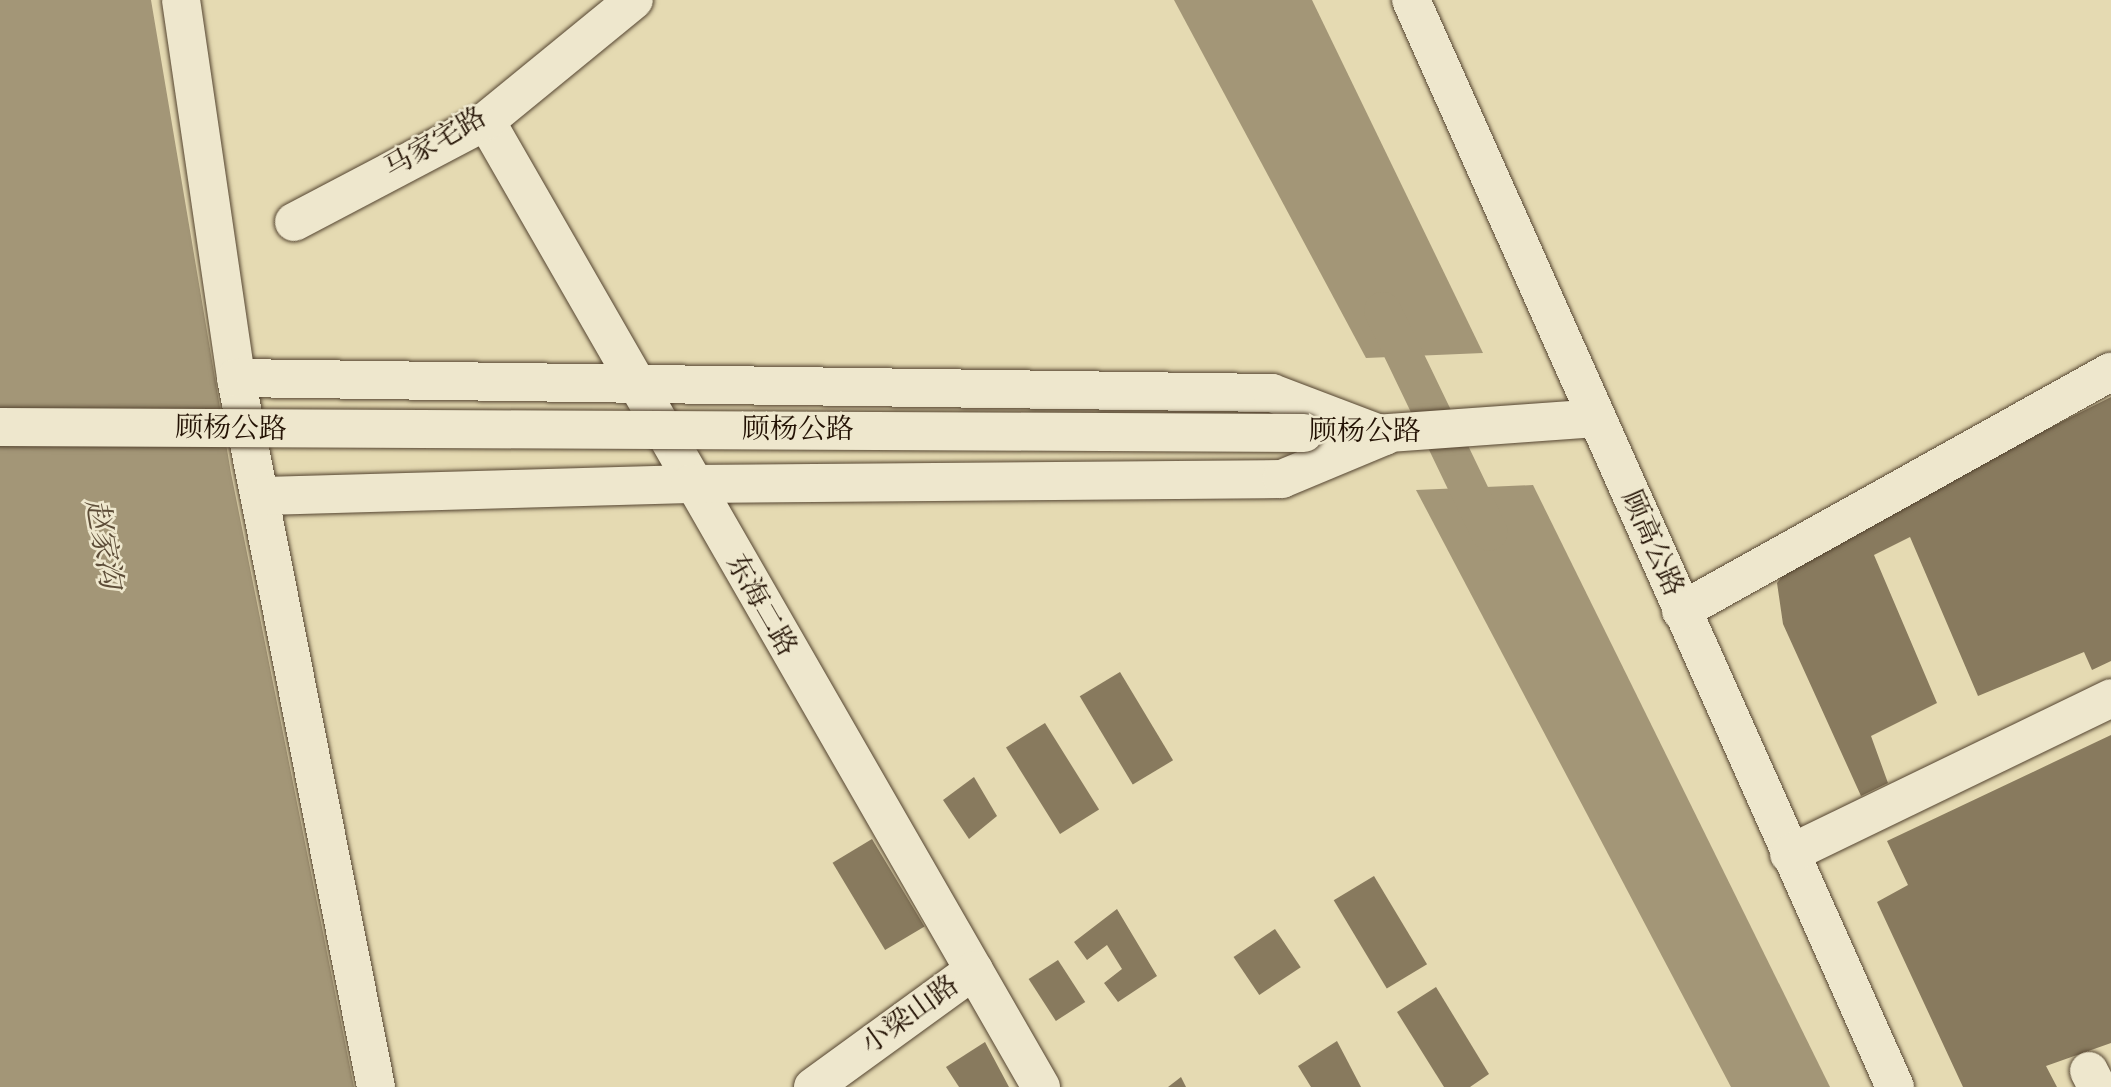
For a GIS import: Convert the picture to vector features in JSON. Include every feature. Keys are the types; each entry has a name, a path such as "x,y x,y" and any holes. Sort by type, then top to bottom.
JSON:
{"street":[{"path":"181,0 236,378 264,496 376,1087"},
{"name":"马家宅路","path":"294,222 486,121 634,0"},
{"name":"顾高公路","path":"1411,0 1895,1087"},
{"name":"东海二路","path":"486,121 690,484 1041,1087"},
{"path":"1681,611 2111,372"},
{"path":"236,378 1272,393 1396,435"},
{"name":"顾杨公路","path":"0,427 1396,435 1524,428 1596,418"},
{"path":"264,496 690,484 1282,480 1396,435"},
{"path":"1789,854 2111,698"},
{"name":"小梁山路","path":"813,1087 974,970"}],"water":[{"name":"赵家沟","path":"0,0 151,0 231,473 354,1087 0,1087"},
{"path":"1174,0 1312,0 1483,353 1366,358"},
{"path":"1533,485 1830,1087 1731,1087 1416,490"}],"building":[{"path":"2111,397 2111,661 2092,670 2084,652 1978,696 1910,537 1874,555 1937,703 1871,736 1888,783 1861,796 1783,624 1777,583 1800,553"},
{"path":"1120,672 1173,760 1133,784 1080,696"},
{"path":"1045,723 1099,810 1060,834 1006,747"},
{"path":"2111,735 2111,1043 2046,1066 2057,1087 1963,1087 1877,902 1908,885 1887,841"},
{"path":"974,777 997,816 969,839 943,800"},
{"path":"872,839 925,926 885,950 833,863"},
{"path":"1374,876 1427,964 1387,988 1334,900"},
{"path":"1117,909 1157,976 1118,1002 1104,983 1122,969 1107,945 1087,960 1074,942"},
{"path":"1275,929 1301,967 1259,995 1234,957"},
{"path":"1058,960 1085,1002 1056,1021 1029,979"},
{"path":"1436,987 1489,1074 1470,1087 1444,1087 1397,1012"},
{"path":"1337,1041 1361,1087 1311,1087 1298,1066"},
{"path":"985,1042 1009,1087 959,1087 946,1067"},
{"path":"1181,1077 1186,1087 1168,1087"}],"waterway":[{"path":"1382,310 1489,532"}]}
